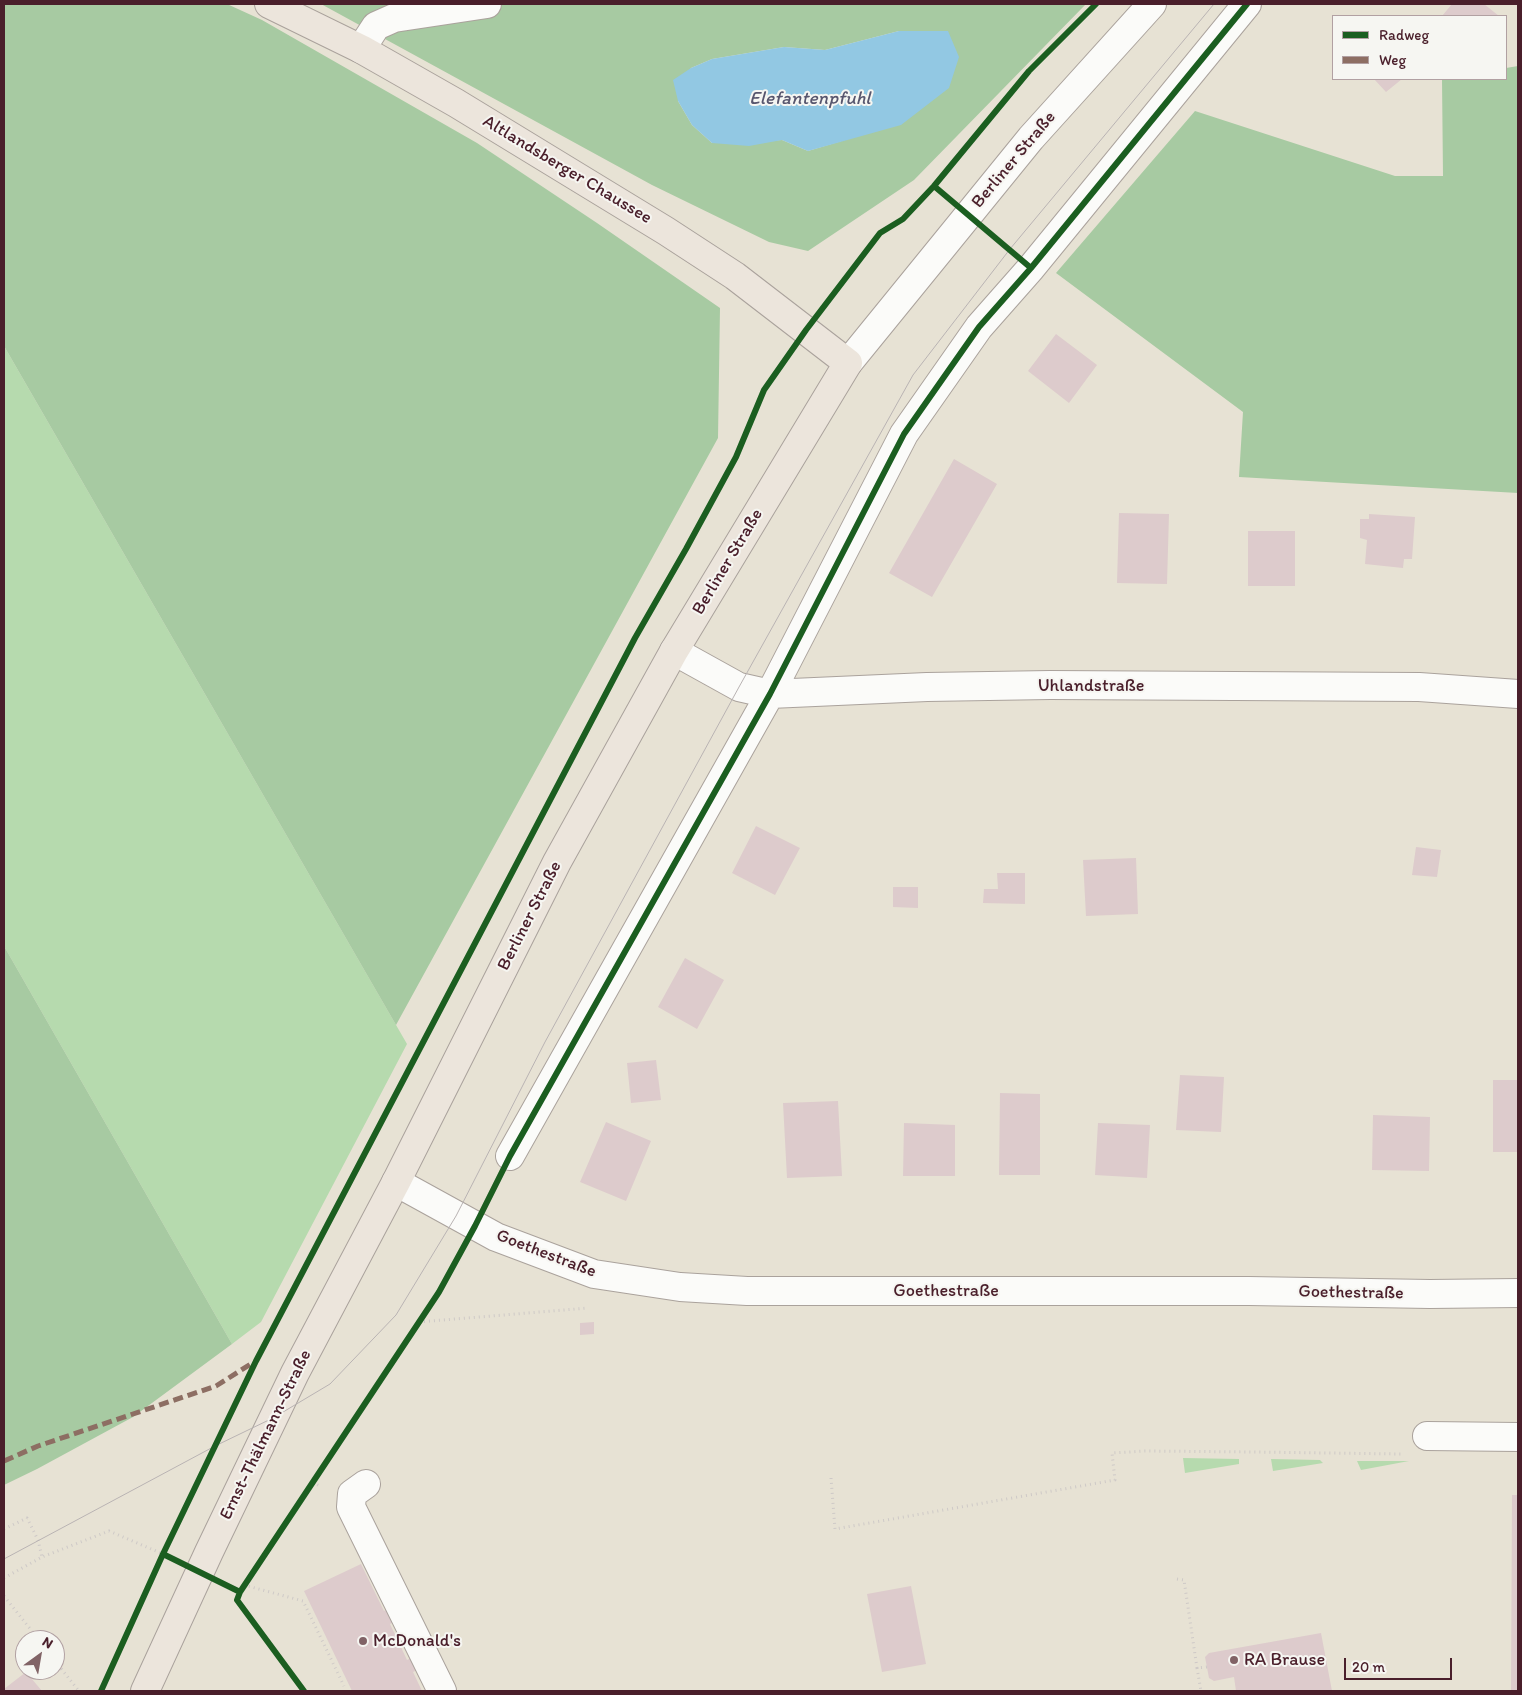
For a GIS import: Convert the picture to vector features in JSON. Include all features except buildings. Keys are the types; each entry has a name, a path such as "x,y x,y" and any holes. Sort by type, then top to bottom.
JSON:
{"main road":[{"name":"Altlandsberger Chaussee","path":"269,4 362,49 456,103 666,231 735,276 848,363"},
{"name":"Berliner Straße","path":"396,1182 557,862 674,651 848,363"},
{"name":"Ernst-Thälmann-Straße","path":"145,1691 295,1373 396,1182"}],"street":[{"path":"362,49 376,26 394,18 487,4"},
{"name":"Berliner Straße","path":"848,363 1031,138 1152,4"},
{"path":"510,1156 770,694 904,434 979,327 1037,260 1247,4"},
{"name":"Uhlandstraße","path":"674,651 739,687 770,694 927,687 1060,685 1419,687 1518,694"},
{"name":"Goethestraße","path":"396,1182 496,1237 594,1274 680,1287 746,1291 1518,1293"},
{"path":"1418,1445 1518,1437"},
{"path":"366,1484 352,1494 352,1507 442,1691"}],"path":[{"path":"419,1322 592,1308"},
{"path":"831,1478 835,1529 1115,1480 1112,1453 1146,1451 1254,1452 1418,1445"},
{"path":"4,1529 27,1518 38,1540 42,1557"},
{"path":"4,1578 42,1557 109,1531 163,1554"},
{"path":"1177,1579 1184,1580 1201,1691"},
{"path":"244,1585 304,1601 344,1686"},
{"path":"4,1596 31,1630"},
{"path":"1198,1668 1207,1667"},
{"path":"65,1674 79,1691"}],"green space":[{"path":"4,4 227,4 262,20 477,143 720,308 718,438 396,1025 4,346"},
{"path":"321,4 1086,4 914,180 808,251 769,242 652,185","holes":["899,31 848,139 808,151 782,140 712,143 692,125 678,101 691,68 712,59 784,47 825,50"]},
{"path":"1518,66 1518,493 1239,477 1243,412 1056,273 1195,111 1395,176 1443,176 1442,80 1507,80 1507,68"},
{"path":"4,346 407,1044 261,1322 232,1344 4,946"},
{"path":"4,946 232,1344 133,1417 4,1485"},
{"path":"1183,1458 1239,1459 1239,1464 1185,1473"},
{"path":"1271,1459 1320,1460 1323,1463 1273,1471"},
{"path":"1357,1461 1409,1461 1361,1470"}],"water":[{"name":"Elefantenpfuhl","path":"899,31 948,31 959,57 949,88 901,125 808,151 782,140 749,146 712,143 692,125 678,101 673,80 691,68 712,59 784,47 825,50"}],"tram line":[{"path":"4,1559 215,1446 273,1418 330,1384 396,1315 456,1216 545,1042 739,687 913,375 1010,249 1214,4"}],"marked path":[{"path":"4,1461 38,1446 216,1386 254,1362"}],"cycle path":[{"path":"101,1691 163,1554 256,1361 635,638 736,457 764,390 806,330 880,233 903,219 934,186 1029,71 1096,4"},
{"path":"304,1691 237,1600 240,1592 439,1292 510,1156 770,694 904,434 979,327 1031,268 1247,4"},
{"path":"934,186 1031,268"},
{"path":"163,1554 240,1592"}],"place":[{"name":"McDonald's","path":"363,1641"},
{"name":"RA Brause","path":"1234,1660"}]}
